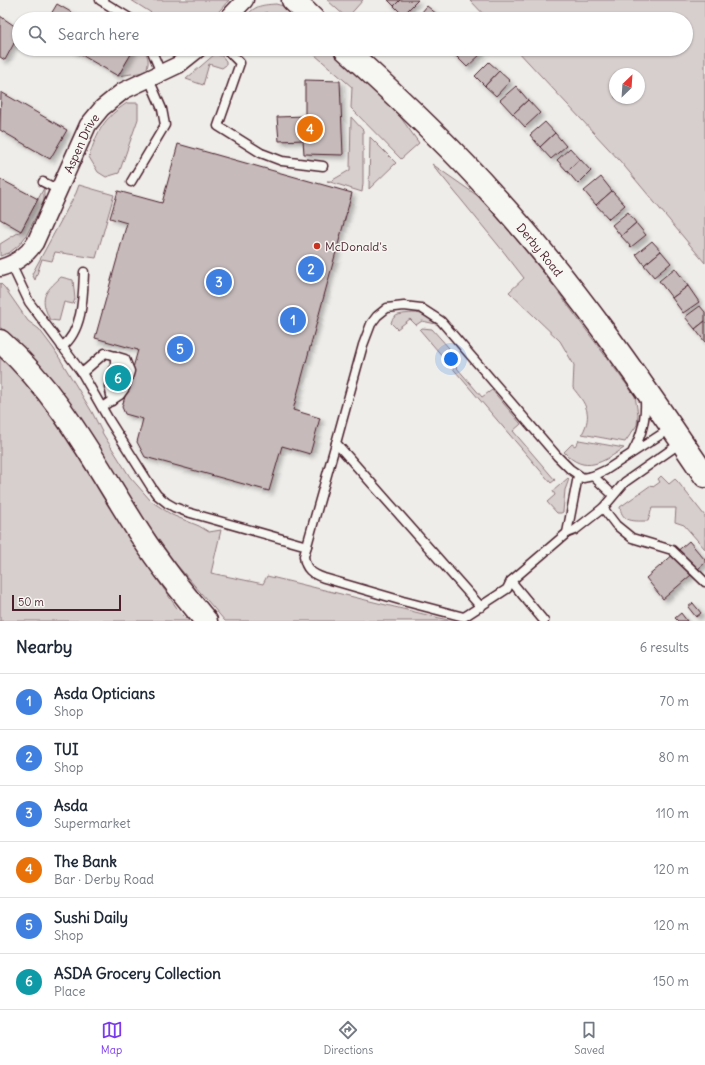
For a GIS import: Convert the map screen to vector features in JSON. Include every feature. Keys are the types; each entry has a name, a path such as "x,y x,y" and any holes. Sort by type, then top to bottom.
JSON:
{"main road":[{"path":"293,0 306,12"},
{"name":"Derby Road","path":"353,56 393,93 496,197 590,311 678,434 705,476"},
{"path":"0,341 47,390 64,413 141,535 172,579 206,621"}],"street":[{"path":"234,12 245,0"},
{"name":"Aspen Drive","path":"6,266 24,256 35,243 92,120 102,108 115,96 133,85 178,65 189,56"}],"lane":[{"path":"100,0 120,12"},
{"path":"131,182 165,126 155,76 153,56"},
{"path":"233,56 240,63 218,126 261,152 282,161 323,166"},
{"path":"43,182 60,190"},
{"path":"6,266 29,302 82,373 157,495 174,507 187,512 307,546"},
{"path":"62,347 70,341 76,329 83,299 84,272"},
{"path":"404,306 421,308 441,321 538,435 578,476 583,478 594,476 632,453 678,434 625,482 603,508 575,530 567,533 511,581 507,589 482,607 464,617 408,603 324,578 309,571 307,566 304,556 363,345 371,324 381,312 387,308 404,306"},
{"path":"82,373 105,353 125,359 130,371 125,388 120,395 102,407"},
{"path":"112,400 109,386 115,366 115,356"},
{"path":"632,453 638,442 643,425 645,409 644,387"},
{"path":"336,443 482,607"},
{"path":"567,533 578,476"},
{"path":"594,476 613,495"},
{"path":"603,508 616,525 632,538 672,550 705,582"},
{"path":"511,581 544,621"}],"shaded area":[{"path":"131,0 229,0 218,12 150,12"},
{"path":"327,0 363,0 352,12 340,12"},
{"path":"470,0 705,0 705,263 620,161 522,56 693,56 693,12 481,12"},
{"path":"276,4 283,6 290,12 250,12 265,5"},
{"path":"130,56 147,56 148,66 145,72 118,76"},
{"path":"213,56 222,56 226,61 226,65 222,68 209,64 203,85 186,79"},
{"path":"316,56 337,56 396,111 419,143 401,159 351,108 352,87"},
{"path":"127,103 138,103 138,119 119,173 106,177 98,172 89,157 95,139 102,126 112,114"},
{"path":"351,117 363,130 362,192 327,181 331,181 350,170"},
{"path":"370,137 396,163 369,189"},
{"path":"432,164 485,201 547,277 635,396 638,414 637,425 625,442 582,434 587,421 587,415 584,404 573,388 574,365 560,341 509,292 524,278"},
{"path":"79,185 114,195 96,258 55,252 52,261 42,259 35,280 32,274"},
{"path":"44,188 44,201 26,236 19,245 9,253 0,256 0,244 21,231"},
{"path":"61,277 73,280 75,299 73,304 64,302 59,321 50,320 45,306 45,296 51,287"},
{"path":"0,283 28,321 39,329 54,349 92,412 103,434 130,477 151,501 172,515 199,526 209,532 221,530 211,573 263,584 267,576 452,621 225,621 176,564 143,518 67,400 41,366 0,327"},
{"path":"413,313 426,316 436,324 422,321 416,325 410,319 397,329 391,323 396,316"},
{"path":"422,328 432,329 449,348 444,353 482,397 492,390 521,424 513,431 555,480 551,483 420,330"},
{"path":"0,354 36,393 59,424 159,582 179,611 189,621 0,621"},
{"path":"579,440 624,448 609,458 587,465 579,463 564,452 572,444 575,446"},
{"path":"661,476 669,484 675,479 705,516 705,549 684,525 675,522 676,508 652,508 648,521 630,520 623,516 620,507 651,485 653,487 660,482 658,479"},
{"path":"568,478 569,479 565,490 563,512 557,513 547,502 555,495 553,491"}],"building":[{"path":"388,0 400,0 394,6"},
{"path":"400,0 418,0 406,12 400,12 394,6"},
{"path":"57,4 71,12 52,12"},
{"path":"427,6 434,12 422,12"},
{"path":"0,16 12,24 12,47 5,60 0,57"},
{"path":"83,56 130,56 118,76"},
{"path":"458,56 479,56 467,67 457,57"},
{"path":"489,62 499,71 485,86 475,76"},
{"path":"499,71 510,81 496,96 485,86"},
{"path":"305,80 340,81 343,155 304,154 303,140 279,141 277,117 305,116"},
{"path":"516,86 528,100 513,114 500,100"},
{"path":"1,92 67,130 50,159 0,130"},
{"path":"528,100 540,113 525,127 513,114"},
{"path":"545,122 555,133 540,147 530,135"},
{"path":"555,133 566,146 551,159 540,147"},
{"path":"178,144 352,193 293,410 320,418 310,454 282,446 269,491 145,457 137,442 143,419 125,414 122,407 138,350 95,338 127,223 110,218 118,191 162,203"},
{"path":"570,148 580,159 567,171 557,160"},
{"path":"580,159 591,171 578,184 567,171"},
{"path":"601,177 612,191 596,205 584,191"},
{"path":"0,179 38,199 21,231 0,219"},
{"path":"612,191 625,205 609,219 596,205"},
{"path":"628,212 636,223 621,236 612,225"},
{"path":"636,223 646,235 631,247 621,236"},
{"path":"652,241 661,251 644,265 636,254"},
{"path":"661,251 671,263 654,277 644,265"},
{"path":"675,268 688,286 672,298 659,281"},
{"path":"688,286 699,302 683,313 672,298"},
{"path":"700,306 705,312 705,321 695,329 685,317"},
{"path":"705,321 705,342 695,329"},
{"path":"689,541 705,560 705,563 663,599 646,578"},
{"path":"693,603 701,613 696,617 688,607"},
{"path":"681,613 687,621 678,621 675,618"}],"place":[{"name":"The Bank","path":"310,129"},
{"name":"McDonald's","path":"317,246"},
{"name":"TUI","path":"311,269"},
{"name":"Asda","path":"219,282"},
{"name":"Asda Opticians","path":"293,320"},
{"name":"Sushi Daily","path":"180,349"},
{"name":"ASDA Grocery Collection","path":"118,378"}]}
